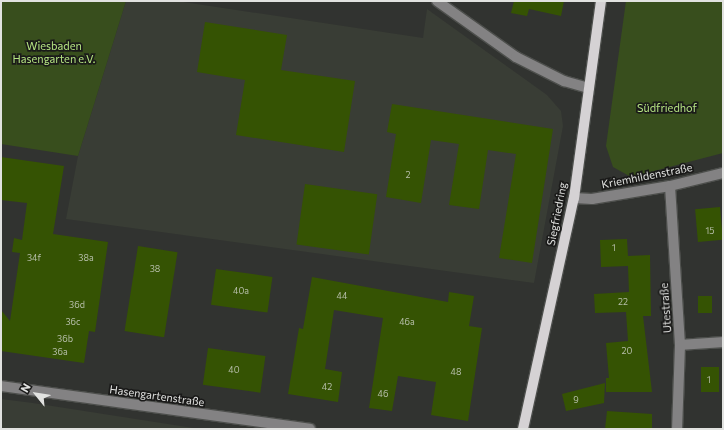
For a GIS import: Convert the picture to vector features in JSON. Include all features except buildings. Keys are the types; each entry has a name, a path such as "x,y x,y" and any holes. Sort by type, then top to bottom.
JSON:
{"main road":[{"name":"Siegfriedring","path":"523,429 574,198 600,1"}],"street":[{"path":"437,1 516,57 564,81 589,88"},
{"name":"Kriemhildenstraße","path":"574,198 592,199 670,186 723,173"},
{"name":"Utestraße","path":"670,186 680,345 677,429"},
{"path":"680,345 723,342"},
{"name":"Hasengartenstraße","path":"1,386 310,429"}],"shaded area":[{"path":"126,1 177,1 423,38 427,9 547,95 561,111 563,126 534,283 66,219 78,156"},
{"path":"1,399 33,403 200,429 1,429"}],"green space":[{"name":"Wiesbaden Hasengarten e.V.","path":"1,1 126,1 78,156 1,144"},
{"name":"Südfriedhof","path":"626,1 723,1 723,153 631,177 613,167 606,146"}]}
